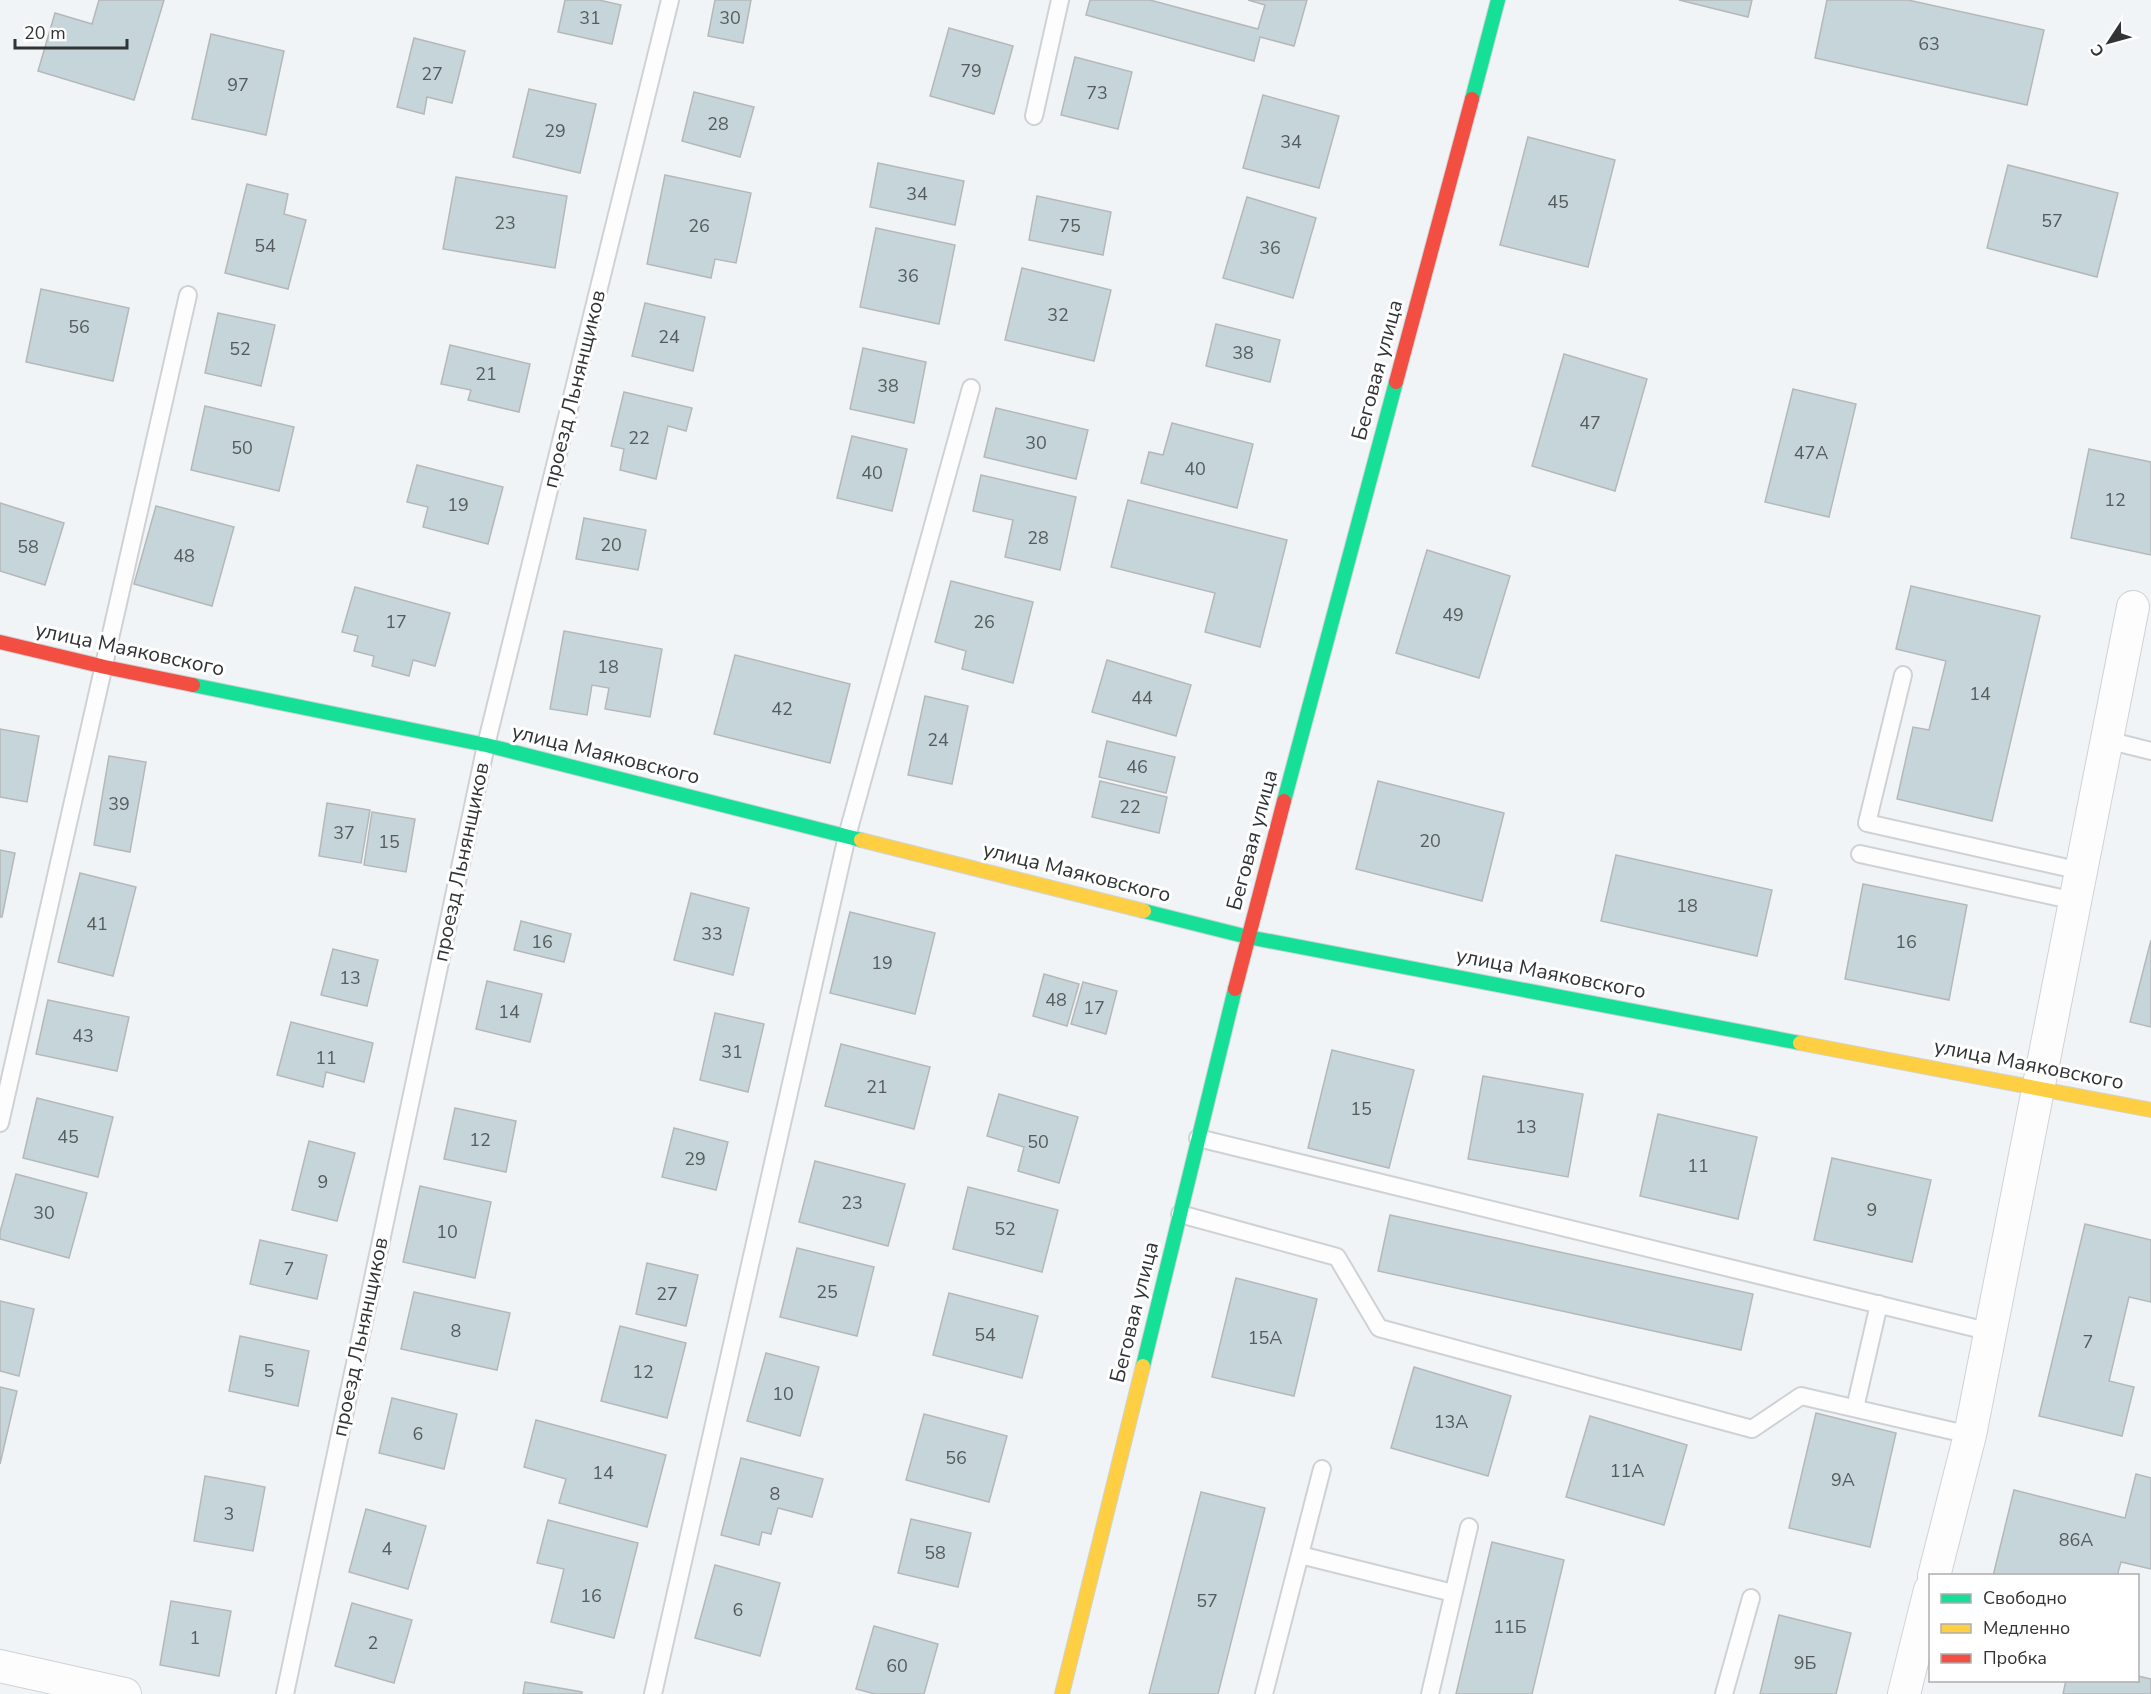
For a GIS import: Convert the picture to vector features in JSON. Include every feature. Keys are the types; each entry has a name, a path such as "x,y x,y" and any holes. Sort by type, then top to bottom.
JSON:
{"street":[{"name":"Беговая улица","path":"1062,1694 1248,936 1498,0"},
{"path":"1934,1574 1970,1435 2133,607"},
{"name":"улица Маяковского","path":"0,642 105,667 486,745 1248,936 2151,1110"},
{"path":"1904,1694 1929,1594"},
{"path":"0,1665 125,1694"}],"lane":[{"name":"проезд Льнянщиков","path":"285,1694 486,745 670,0"},
{"path":"1034,116 1060,0"},
{"path":"0,1123 188,295"},
{"path":"653,1694 847,836 971,388"},
{"path":"1903,675 1867,823 2078,886"},
{"path":"2107,740 2151,750"},
{"path":"1860,854 2078,886"},
{"path":"1198,1138 1991,1332"},
{"path":"1180,1214 1337,1257 1378,1328 1752,1430 1801,1396 1970,1435"},
{"path":"1855,1408 1879,1304"},
{"path":"1264,1694 1322,1469"},
{"path":"1430,1694 1469,1527"},
{"path":"1300,1555 1453,1593"},
{"path":"1724,1694 1751,1598"}],"building":[{"path":"99,0 164,0 134,100 38,71 55,13 92,24"},
{"path":"565,0 599,0 621,5 612,44 558,32"},
{"path":"715,0 751,0 743,43 708,36"},
{"path":"1090,0 1150,0 1258,29 1265,5 1248,0 1307,0 1294,46 1260,37 1254,61 1086,15"},
{"path":"1679,0 1752,0 1748,17"},
{"path":"1827,0 1908,0 2044,30 2027,105 1815,58"},
{"path":"949,28 1013,46 994,114 930,96"},
{"path":"211,34 284,51 266,135 192,119"},
{"path":"414,38 465,51 452,103 427,97 424,114 397,107"},
{"path":"1075,57 1132,72 1118,129 1061,115"},
{"path":"529,89 596,104 580,173 513,157"},
{"path":"694,92 754,107 740,157 682,141"},
{"path":"1263,95 1339,116 1319,188 1243,168"},
{"path":"1528,137 1615,160 1588,267 1500,245"},
{"path":"878,163 964,181 955,225 870,207"},
{"path":"2008,165 2118,193 2097,277 1987,248"},
{"path":"665,175 751,193 736,263 715,259 711,278 647,264"},
{"path":"456,177 567,196 555,268 443,249"},
{"path":"247,184 288,194 284,214 306,220 288,289 225,273"},
{"path":"1037,196 1111,212 1103,255 1029,240"},
{"path":"1247,197 1316,218 1293,298 1223,278"},
{"path":"876,228 955,245 939,324 860,307"},
{"path":"1022,268 1111,290 1094,361 1005,340"},
{"path":"41,289 129,308 113,381 26,362"},
{"path":"645,303 705,317 693,371 632,356"},
{"path":"218,313 275,325 261,386 205,373"},
{"path":"1216,324 1280,340 1270,382 1206,366"},
{"path":"450,345 530,364 519,412 468,400 471,390 441,384"},
{"path":"863,348 926,362 914,423 850,409"},
{"path":"1564,354 1647,379 1615,491 1532,466"},
{"path":"1793,389 1856,404 1829,517 1765,502"},
{"path":"624,392 692,408 686,431 668,426 656,479 620,470 624,449 611,446"},
{"path":"205,406 294,427 279,491 191,470"},
{"path":"996,408 1088,430 1076,479 984,457"},
{"path":"1172,423 1253,444 1237,508 1141,483 1149,452 1163,455"},
{"path":"852,436 907,449 892,511 837,498"},
{"path":"2089,449 2151,462 2151,555 2071,538"},
{"path":"417,465 503,487 488,544 423,527 428,507 407,502"},
{"path":"981,475 1076,497 1060,570 1005,557 1013,520 973,511"},
{"path":"1128,500 1287,540 1260,647 1205,632 1215,593 1111,567"},
{"path":"0,503 64,523 45,585 0,571"},
{"path":"156,506 234,527 212,606 134,584"},
{"path":"584,518 646,530 638,570 576,559"},
{"path":"1427,550 1510,576 1479,678 1396,653"},
{"path":"951,581 1033,602 1013,683 962,669 966,651 935,642"},
{"path":"1911,586 2040,616 1992,821 1897,799 1913,727 1929,730 1946,661 1896,649"},
{"path":"355,587 450,613 435,666 413,660 409,676 372,666 374,656 354,651 358,636 342,632"},
{"path":"564,631 662,649 650,717 605,709 609,688 592,685 587,715 550,709"},
{"path":"735,655 850,684 830,763 714,734"},
{"path":"1107,660 1191,685 1176,736 1092,712"},
{"path":"925,696 968,706 952,784 908,775"},
{"path":"0,729 39,736 27,802 0,797"},
{"path":"1107,741 1175,757 1166,793 1099,777"},
{"path":"109,756 146,762 130,852 94,845"},
{"path":"1100,781 1167,797 1159,833 1092,817"},
{"path":"1378,781 1504,813 1482,901 1356,869"},
{"path":"327,803 370,810 361,863 319,856"},
{"path":"372,812 415,819 406,872 364,865"},
{"path":"0,850 15,853 2,917 0,917"},
{"path":"1616,855 1772,890 1757,956 1601,921"},
{"path":"80,873 136,887 113,976 58,962"},
{"path":"1863,884 1967,905 1949,1000 1845,979"},
{"path":"691,893 749,908 733,975 674,960"},
{"path":"850,912 935,933 915,1014 830,993"},
{"path":"521,921 571,934 564,962 514,950"},
{"path":"2151,940 2151,1027 2130,1022"},
{"path":"333,949 378,960 367,1006 321,995"},
{"path":"1044,974 1079,984 1067,1026 1033,1016"},
{"path":"487,981 542,994 530,1042 476,1029"},
{"path":"1083,982 1117,991 1106,1034 1071,1024"},
{"path":"48,1000 129,1017 117,1071 36,1054"},
{"path":"715,1013 764,1024 748,1092 700,1080"},
{"path":"291,1022 373,1043 364,1082 326,1072 323,1087 277,1075"},
{"path":"841,1044 930,1067 914,1129 825,1106"},
{"path":"1332,1050 1414,1070 1389,1168 1308,1148"},
{"path":"1483,1076 1583,1094 1568,1177 1468,1159"},
{"path":"999,1094 1078,1117 1059,1183 1018,1171 1024,1147 987,1136"},
{"path":"37,1098 113,1117 98,1177 23,1158"},
{"path":"455,1108 516,1121 506,1172 444,1159"},
{"path":"1658,1114 1757,1137 1738,1219 1640,1196"},
{"path":"674,1128 728,1142 716,1190 662,1177"},
{"path":"309,1141 355,1153 337,1221 292,1210"},
{"path":"1832,1158 1931,1180 1912,1262 1814,1240"},
{"path":"815,1161 905,1184 888,1246 799,1222"},
{"path":"16,1174 87,1193 69,1258 0,1239"},
{"path":"420,1186 491,1202 475,1278 403,1262"},
{"path":"968,1187 1058,1210 1042,1272 953,1249"},
{"path":"1390,1215 1753,1294 1741,1350 1378,1271"},
{"path":"2085,1224 2151,1240 2151,1302 2129,1297 2109,1381 2134,1387 2122,1436 2039,1416"},
{"path":"260,1240 327,1255 317,1299 250,1284"},
{"path":"797,1248 874,1267 857,1336 780,1317"},
{"path":"647,1263 698,1275 686,1326 636,1314"},
{"path":"1236,1278 1317,1299 1294,1396 1212,1377"},
{"path":"414,1292 510,1313 497,1370 401,1349"},
{"path":"949,1293 1038,1316 1022,1378 933,1355"},
{"path":"0,1301 34,1309 19,1376 0,1371"},
{"path":"620,1326 686,1343 667,1418 601,1401"},
{"path":"240,1336 309,1351 298,1406 229,1391"},
{"path":"766,1353 819,1367 800,1436 747,1421"},
{"path":"1414,1367 1511,1396 1488,1476 1391,1448"},
{"path":"0,1387 17,1391 0,1464"},
{"path":"392,1398 457,1414 444,1469 379,1453"},
{"path":"1816,1413 1896,1433 1870,1547 1789,1528"},
{"path":"924,1414 1007,1436 989,1502 906,1480"},
{"path":"1590,1416 1687,1445 1664,1525 1566,1497"},
{"path":"536,1420 666,1455 647,1527 559,1503 566,1479 524,1467"},
{"path":"741,1458 823,1479 812,1517 778,1508 771,1534 762,1532 759,1545 721,1535"},
{"path":"2136,1474 2151,1478 2151,1569 2121,1562 2118,1574 1993,1574 2014,1490 2125,1518"},
{"path":"205,1476 265,1487 253,1551 194,1541"},
{"path":"1201,1492 1265,1508 1218,1694 1149,1694"},
{"path":"366,1509 426,1526 408,1589 349,1572"},
{"path":"911,1519 971,1533 958,1587 898,1573"},
{"path":"548,1520 638,1543 614,1638 551,1622 564,1569 537,1563"},
{"path":"1492,1542 1564,1560 1532,1694 1456,1694"},
{"path":"715,1565 780,1583 760,1656 695,1638"},
{"path":"171,1601 231,1611 219,1676 160,1665"},
{"path":"352,1603 412,1620 394,1683 335,1666"},
{"path":"1779,1615 1851,1633 1836,1694 1760,1694"},
{"path":"874,1626 938,1644 924,1694 875,1694 856,1689"},
{"path":"2139,1676 2151,1679 2151,1694 2063,1694 2066,1682 2139,1682"},
{"path":"525,1682 582,1692 582,1694 523,1694"}],"traffic: fast":[{"path":"1472,99 1498,0"},
{"path":"1284,801 1396,382"},
{"path":"193,685 486,745 861,840"},
{"path":"1144,911 1248,937 1800,1043"},
{"path":"1143,1366 1235,989"}],"traffic: slow":[{"path":"861,840 1144,911"},
{"path":"1800,1043 2151,1110"},
{"path":"1062,1694 1143,1366"}],"traffic: jam":[{"path":"1396,382 1472,99"},
{"path":"0,642 193,685"},
{"path":"1235,989 1284,801"}]}
